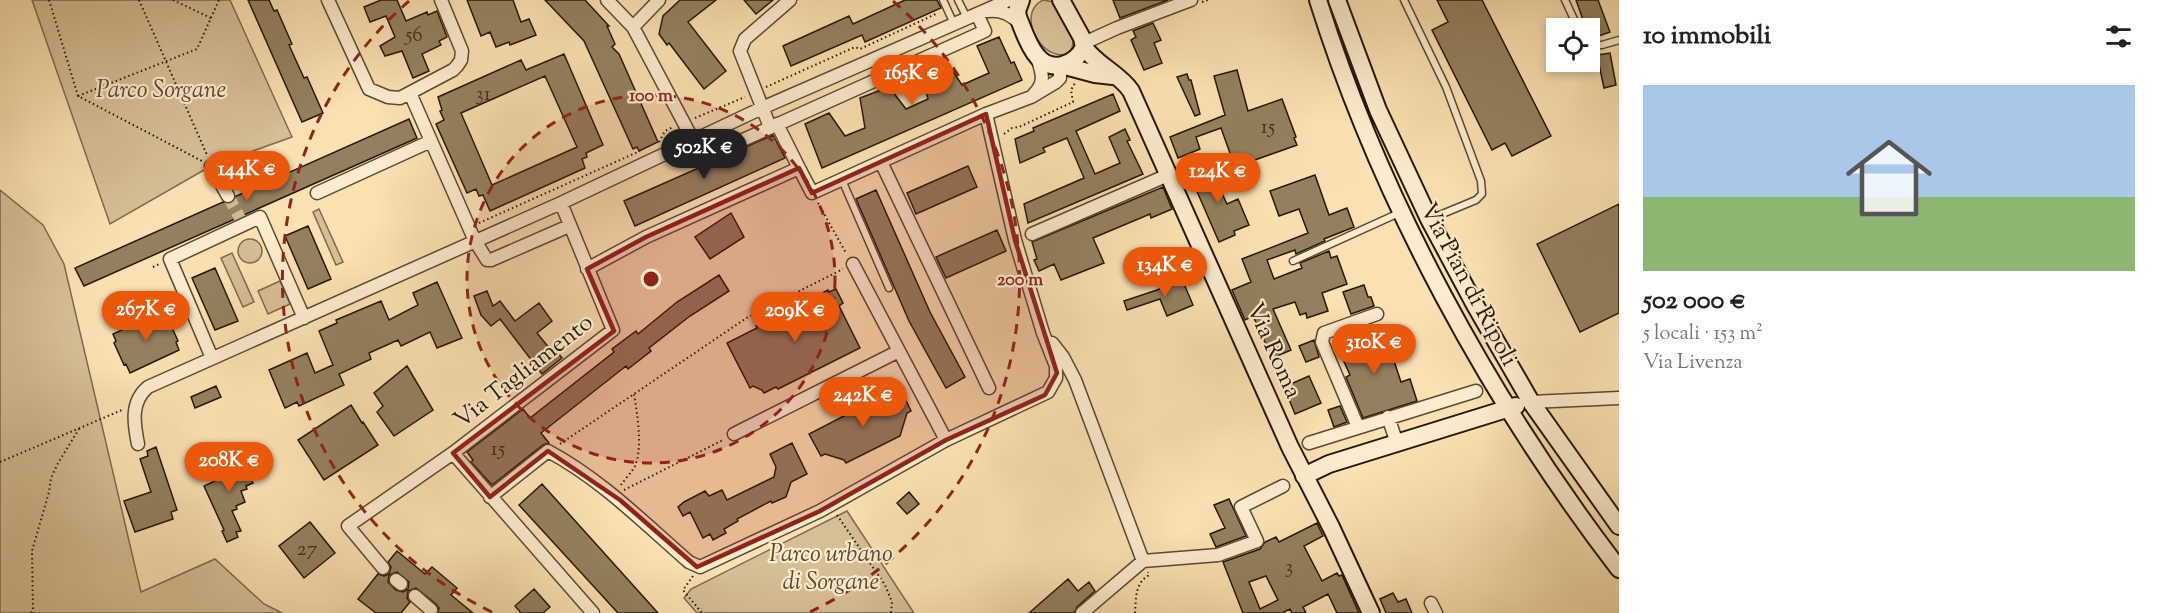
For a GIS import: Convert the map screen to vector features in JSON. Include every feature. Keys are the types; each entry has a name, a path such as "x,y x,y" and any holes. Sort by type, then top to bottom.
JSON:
{"main road":[{"path":"1021,0 1017,10 1037,57 1052,65 1116,76"},
{"name":"Via Roma","path":"1061,0 1084,45 1100,64 1124,82 1131,91 1304,476 1331,527 1371,613"},
{"name":"Via Pian di Ripoli","path":"1318,0 1361,117 1433,274 1507,409 1582,521 1619,569"},
{"name":"Via Pian di Ripoli","path":"1337,0 1378,110 1429,219 1475,305 1531,402 1619,526"},
{"path":"1063,66 1075,60 1084,45"},
{"path":"1304,476 1329,464 1531,402"}],"street":[{"path":"328,0 369,89 388,97 400,98 453,70 461,60 459,44 441,0"},
{"path":"607,0 633,27 694,142 702,149 714,153 986,31 976,15"},
{"path":"633,27 659,0"},
{"path":"790,0 754,30 741,47 741,56 762,108 800,168 812,193 986,114 1031,97 1056,82 1060,78 1063,66"},
{"path":"138,444 134,424 136,405 141,394 148,387 561,203 762,108 1009,0"},
{"path":"1084,45 1117,28 1191,0"},
{"path":"976,15 992,10 1003,12 1009,14 1022,26"},
{"path":"884,56 891,73"},
{"path":"1031,97 1043,81 1037,57"},
{"path":"410,93 484,257 491,260 569,226"},
{"path":"489,497 548,451 588,475 617,497 689,562 700,567 830,505 946,440 1048,392 1054,384 1057,373 1054,358 1043,333 1015,240 986,114"},
{"path":"317,193 431,141"},
{"path":"881,162 988,388"},
{"path":"212,166 228,196"},
{"path":"587,269 646,237 800,168"},
{"path":"1032,234 1168,175"},
{"name":"Via Tagliamento","path":"383,568 348,526 453,453 613,330 561,203"},
{"path":"212,358 170,260 260,217 304,318"},
{"path":"853,264 946,440"},
{"path":"1358,427 1322,342 1324,333 1377,314"},
{"path":"1043,333 1063,357 1075,380 1143,561"},
{"path":"734,434 899,351"},
{"path":"1309,444 1388,417 1476,391"},
{"path":"1531,402 1619,398"},
{"path":"1388,417 1397,443"},
{"path":"453,453 592,613"},
{"path":"1082,613 1143,561 1218,555 1257,541 1241,507 1283,486"},
{"path":"415,596 431,610"}],"lane":[{"path":"943,0 954,25"},
{"path":"958,0 976,15"},
{"path":"1404,0 1442,77 1481,181 1482,194 1476,200 1429,219"},
{"path":"1565,0 1573,18"},
{"path":"1600,45 1619,40"},
{"path":"841,180 889,288"},
{"path":"1293,261 1403,212"}],"path":[{"path":"50,0 78,96 212,166"},
{"path":"139,0 212,166"},
{"path":"173,0 211,18"},
{"path":"78,96 197,49 219,0"},
{"path":"659,142 665,131 855,47 860,49 947,9"},
{"path":"993,144 1012,128 1019,127 1073,102 1071,90 1083,71"},
{"path":"469,228 648,147"},
{"path":"548,451 748,317 853,264 812,193"},
{"path":"617,497 636,465 638,417 634,394"},
{"path":"0,462 136,405"},
{"path":"31,613 33,609 32,551 51,478 79,429"},
{"path":"617,497 734,434"},
{"path":"830,505 885,585 892,602 891,613"},
{"path":"1135,613 1138,588 1143,578 1149,575 1143,561"},
{"path":"700,567 682,590 702,613"}],"highlighted area":[{"path":"986,114 1015,240 1057,373 1045,395 946,440 820,511 697,567 620,500 548,451 490,497 453,453 614,331 587,269 646,237 799,168 812,193"}],"green space":[{"name":"Parco Sorgane","path":"32,0 230,0 292,137 211,166 110,224"},
{"path":"1043,0 1054,2 1073,40 1072,50 1063,54 1053,53 1037,38 1032,28 1031,17 1034,7"},
{"path":"0,190 43,225 64,264 141,592 215,559 264,604 282,613 0,613"},
{"path":"319,209 343,262 336,265 313,212"},
{"path":"245,239 255,239 262,246 262,256 255,263 245,263 238,256 238,246"},
{"path":"232,253 254,302 243,307 221,258"},
{"path":"280,281 290,304 268,314 258,291"},
{"name":"Parco urbano di Sorgane","path":"847,511 914,613 697,613 684,598 691,589"}],"building":[{"path":"248,0 269,0 274,11 277,10 292,44 289,45 323,113 302,122"},
{"path":"381,0 397,0 406,21 427,12 428,15 437,11 447,37 439,41 441,45 422,54 429,71 413,78 402,51 385,56 380,46 395,37 386,16 370,22 364,7"},
{"path":"467,0 513,0 521,22 529,19 536,35 510,45 509,42 496,47 490,32 481,36"},
{"path":"545,0 585,0 609,26 607,26 615,44 612,47 619,54 658,142 639,151 637,147 633,149 584,41"},
{"path":"680,0 716,0 688,22 726,71 704,89 669,43 667,45 659,34 663,16"},
{"path":"744,0 773,0 756,14"},
{"path":"905,0 937,0 941,8 865,42 862,35 791,66 783,46 849,16 853,24"},
{"path":"1113,0 1168,0 1120,18"},
{"path":"1437,0 1482,0 1551,136 1512,156 1505,143 1492,150 1432,30 1448,22"},
{"path":"1576,0 1598,0 1610,32 1600,36 1600,18 1582,18"},
{"path":"1153,23 1161,40 1154,43 1162,63 1144,70 1131,40 1136,37 1133,31"},
{"path":"999,37 1022,80 822,168 805,124 829,113 845,136 865,128 860,98 889,87 906,109 928,99 921,73 946,61 962,85 989,73 977,46"},
{"path":"1610,53 1616,85 1604,88 1600,55"},
{"path":"564,54 603,145 586,153 587,157 582,159 585,168 490,211 483,195 479,196 476,189 467,193 436,124 444,120 438,97 521,60 526,70","holes":["545,76 577,147 492,185 461,113"]},
{"path":"1237,70 1248,111 1282,99 1297,145 1235,167 1221,128 1196,137 1200,149 1178,158 1170,137 1225,115 1214,76"},
{"path":"1187,74 1191,80 1200,114 1195,116 1177,77"},
{"path":"1113,94 1120,111 1076,131 1095,174 1120,163 1109,137 1125,129 1130,140 1127,141 1143,174 1028,223 1024,204 1084,178 1067,138 1043,148 1045,152 1020,163 1015,139 1034,131 1033,128"},
{"path":"409,119 417,138 84,286 75,268 223,202 232,203 236,196"},
{"path":"773,135 785,158 635,226 624,201"},
{"path":"1212,163 1227,204 1238,199 1249,225 1234,231 1235,235 1219,242 1189,173"},
{"path":"968,166 977,187 916,214 907,193"},
{"path":"1315,175 1329,215 1347,208 1354,227 1296,254 1295,250 1267,260 1274,279 1302,268 1300,263 1329,251 1331,258 1337,256 1347,284 1322,293 1328,311 1307,318 1306,313 1300,315 1295,302 1273,309 1291,350 1272,358 1253,316 1245,320 1232,290 1251,282 1242,259 1308,233 1299,209 1279,216 1270,191"},
{"path":"1163,187 1172,209 1151,218 1150,214 1093,238 1104,263 1061,280 1054,264 1039,271 1034,260 1037,259 1032,242"},
{"path":"876,190 930,312 965,377 946,388 909,321 856,199"},
{"path":"1619,204 1619,313 1580,332 1537,244"},
{"path":"731,213 744,237 710,259 695,237"},
{"path":"308,226 331,279 308,289 285,236"},
{"path":"997,230 1006,251 946,278 936,257"},
{"path":"215,268 238,321 215,330 192,278"},
{"path":"719,275 729,291 690,316 649,348 651,351 628,369 626,366 541,433 549,443 543,445 492,485 471,462 473,460 467,452 523,409 530,418 614,352 612,349 636,331 638,334 677,302"},
{"path":"1182,279 1193,305 1167,316 1160,299 1127,310 1124,301"},
{"path":"437,282 462,338 437,348 430,332 401,346 398,340 369,353 371,359 339,374 344,385 299,406 297,402 285,408 269,370 307,353 315,373 333,365 319,331 337,323 336,320 381,301 389,320 418,305 413,293"},
{"path":"1364,285 1374,306 1351,314 1343,292"},
{"path":"836,289 843,303 839,306 860,348 778,389 776,387 764,393 753,386 750,388 727,343 828,290 829,292"},
{"path":"487,291 493,306 500,301 515,321 539,303 552,321 537,333 550,349 553,347 562,358 542,374 500,319 491,326 481,315 474,296"},
{"path":"162,311 178,341 176,342 179,350 130,373 114,343 116,341 113,334"},
{"path":"1377,329 1391,361 1394,361 1401,382 1410,379 1417,401 1363,418 1346,377 1350,375 1336,344 1352,336 1354,339"},
{"path":"1314,340 1319,357 1306,362 1299,346"},
{"path":"407,366 433,410 394,436 377,412 383,406 374,393"},
{"path":"1309,376 1321,403 1295,414 1284,387"},
{"path":"216,386 221,397 195,408 191,397"},
{"path":"900,388 911,411 907,413 900,436 846,463 844,460 825,454 821,456 809,434 846,415 847,410 857,404 862,407"},
{"path":"351,405 378,445 324,480 298,440"},
{"path":"1340,406 1347,422 1334,427 1328,410"},
{"path":"792,443 807,474 791,482 786,497 772,503 771,501 737,519 738,521 724,529 726,533 713,540 710,534 703,538 690,512 683,516 678,507 705,491 709,496 722,490 727,500 774,477 776,467 770,454"},
{"path":"156,447 177,510 171,512 173,519 135,532 124,501 151,492 140,459 148,456 147,451"},
{"path":"241,454 252,473 249,475 253,483 241,491 245,502 236,506 237,509 232,511 241,531 236,532 238,537 227,542 204,486 219,479 213,466"},
{"path":"542,484 658,613 618,613 519,505"},
{"path":"909,492 919,504 907,514 897,503"},
{"path":"1229,499 1246,536 1216,547 1210,534 1225,528 1214,505"},
{"path":"310,522 335,553 304,578 279,546"},
{"path":"1317,523 1323,536 1304,546 1322,581 1337,573 1339,576 1342,575 1359,613 1337,613 1328,594 1303,607 1306,613 1292,613 1290,609 1282,613 1243,613 1223,562 1260,549 1265,542 1276,537 1279,542","holes":["1266,576 1278,600 1260,609 1249,582"]},
{"path":"397,551 425,574 432,567 457,588 451,595 473,613 438,613 439,608 436,604 416,588 408,591 407,598 410,602 401,613 376,613 358,599 378,574 384,576 389,574 391,567 388,562","holes":["397,572 409,582 408,589 403,592 396,590 388,582 389,575"]},
{"path":"1068,579 1078,591 1089,582 1095,591 1077,607 1074,613 1029,613"},
{"path":"534,589 550,607 543,613 521,613 515,606"},
{"path":"1393,593 1398,602 1406,599 1412,613 1386,613 1380,599"}],"tunnel":[{"path":"228,196 241,220"}]}
